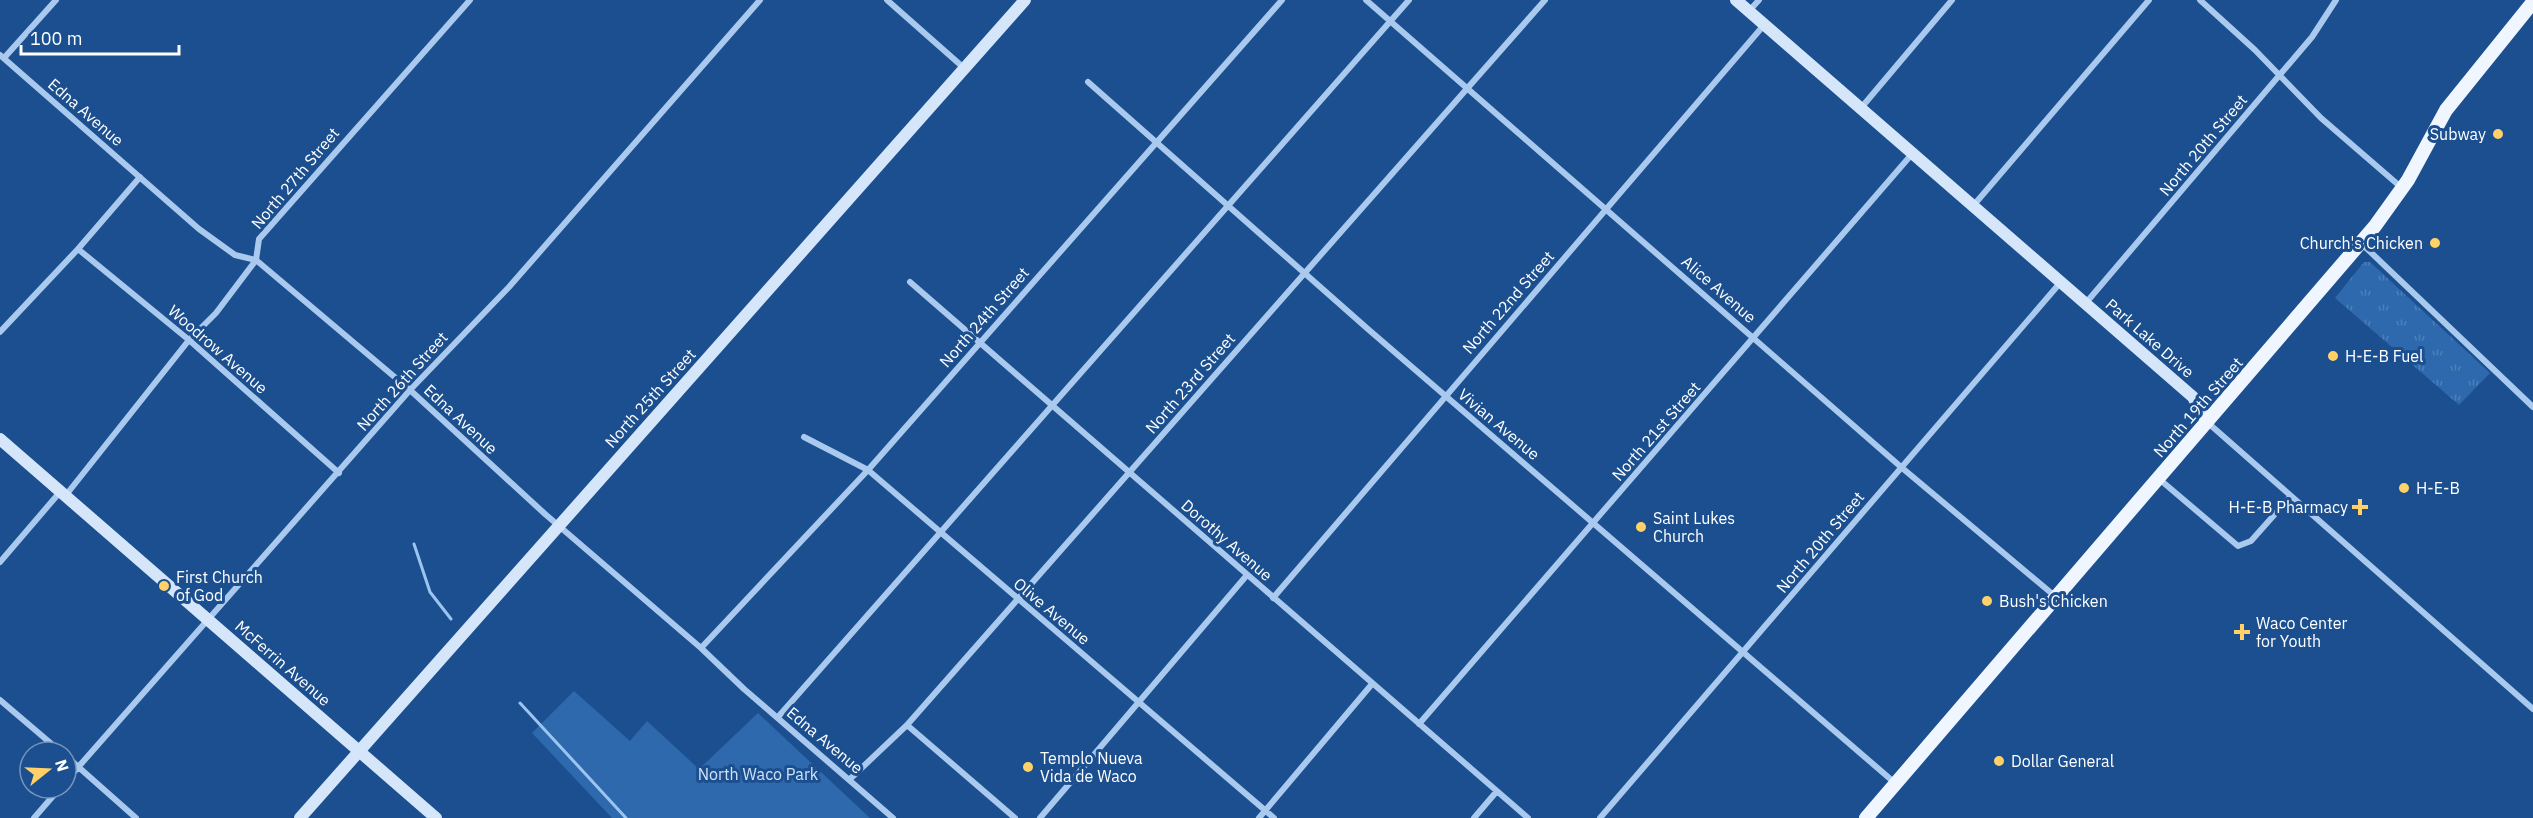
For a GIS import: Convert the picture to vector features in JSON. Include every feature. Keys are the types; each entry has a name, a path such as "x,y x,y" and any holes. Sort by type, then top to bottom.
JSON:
{"main road":[{"name":"North 19th Street","path":"1866,818 2361,243 2403,188 2443,115 2533,2"}],"street":[{"path":"2,57 56,0"},
{"name":"North 27th Street","path":"0,562 63,493 189,340 216,313 256,260 260,239 470,0"},
{"name":"North 26th Street","path":"79,767 410,390 509,287 760,0"},
{"path":"887,0 964,68"},
{"name":"North 25th Street","path":"300,818 1025,0"},
{"name":"North 24th Street","path":"701,648 868,470 1282,0"},
{"name":"Alice Avenue","path":"1366,0 1901,467 2056,597"},
{"path":"778,717 1051,404 1409,0"},
{"name":"North 23rd Street","path":"850,779 907,725 1545,0"},
{"name":"Park Lake Drive","path":"1736,0 2193,397 2207,422 2533,709"},
{"path":"1749,11 1759,0"},
{"path":"1861,108 1952,0"},
{"path":"1973,207 2149,0"},
{"path":"2200,0 2280,74 2321,118 2403,188"},
{"name":"North 20th Street","path":"2085,304 2312,37 2336,0"},
{"name":"North 22nd Street","path":"1273,598 1764,25"},
{"name":"Edna Avenue","path":"2,57 199,229 235,255 256,260 410,390 559,525 893,818"},
{"name":"Vivian Avenue","path":"1088,82 1446,396 1895,784"},
{"name":"North 21st Street","path":"1419,724 1912,154"},
{"path":"0,332 78,249 140,177"},
{"path":"2361,243 2533,407"},
{"name":"Woodrow Avenue","path":"78,249 189,340 339,473"},
{"name":"Dorothy Avenue","path":"910,282 1528,818"},
{"name":"North 20th Street","path":"1600,818 2060,283"},
{"name":"Olive Avenue","path":"804,437 868,470 1274,818"},
{"name":"McFerrin Avenue","path":"0,439 436,818"},
{"path":"2158,478 2238,546 2250,541 2291,496"},
{"path":"1040,818 1247,575"},
{"path":"1259,818 1372,684"},
{"path":"0,700 47,740"},
{"path":"907,725 1015,818"},
{"path":"79,767 136,818"},
{"path":"1474,818 1497,791"},
{"path":"34,818 50,800"}],"green space":[{"path":"2364,262 2370,262 2490,373 2459,405 2335,298"},
{"name":"North Waco Park","path":"574,691 630,741 647,721 699,769 758,713 870,818 612,818 532,733"}],"waterway":[{"path":"414,544 430,592 451,619"},
{"path":"520,703 626,818"}],"place":[{"name":"Subway","path":"2498,134"},
{"name":"Church's Chicken","path":"2435,243"},
{"name":"H-E-B Fuel","path":"2333,356"},
{"name":"H-E-B","path":"2404,488"},
{"name":"H-E-B Pharmacy","path":"2360,507"},
{"name":"Saint Lukes Church","path":"1641,527"},
{"name":"First Church of God","path":"164,586"},
{"name":"Bush's Chicken","path":"1987,601"},
{"name":"Waco Center for Youth","path":"2242,632"},
{"name":"Dollar General","path":"1999,761"},
{"name":"Templo Nueva Vida de Waco","path":"1028,767"}]}
